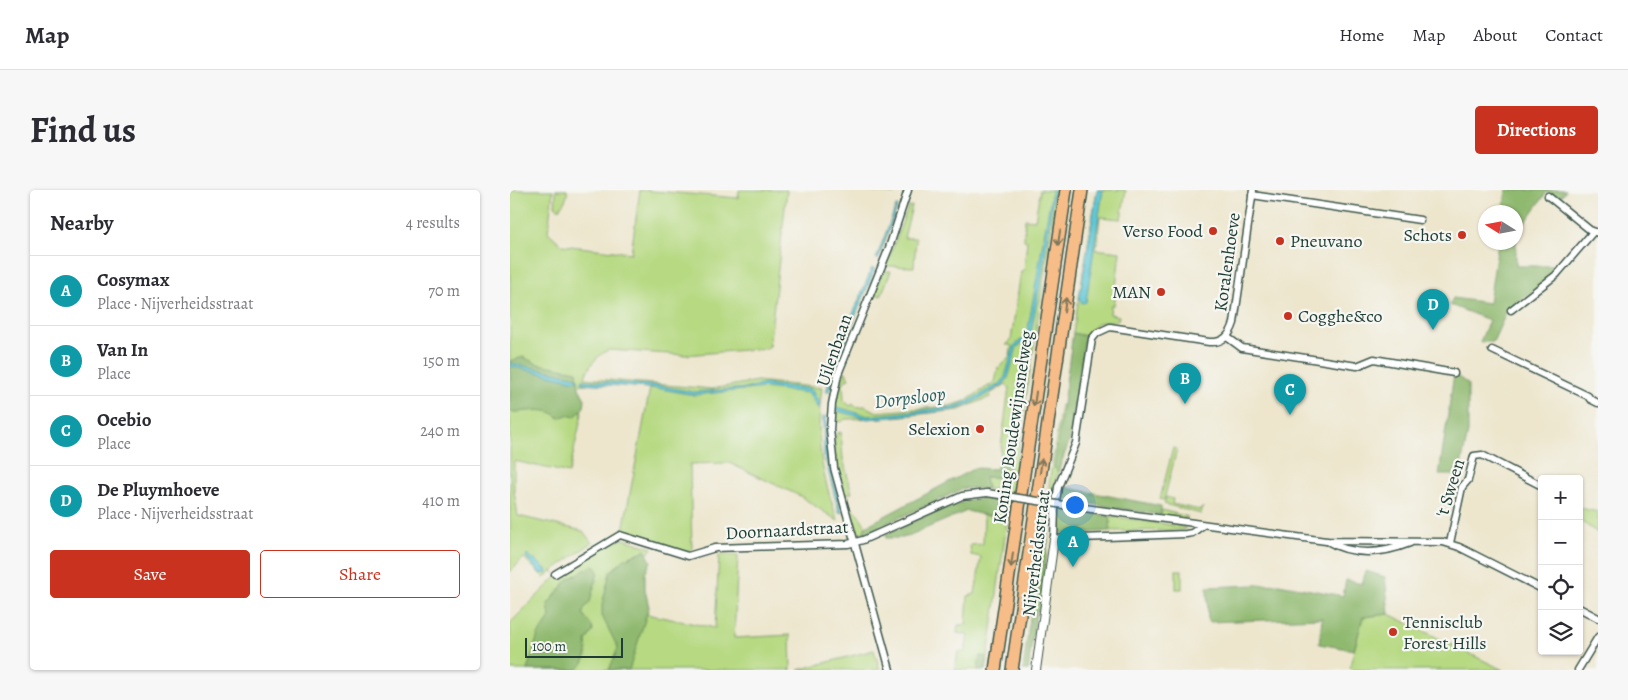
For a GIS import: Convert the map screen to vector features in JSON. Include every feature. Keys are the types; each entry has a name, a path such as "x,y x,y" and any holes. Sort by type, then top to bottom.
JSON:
{"highway":[{"name":"Koning Boudewijnsnelweg","path":"995,670 1066,190"},
{"name":"Koning Boudewijnsnelweg","path":"1012,670 1082,190"}],"street":[{"name":"Uilenbaan","path":"890,670 834,468 830,435 832,404 843,358 889,248 908,190"},
{"path":"1252,193 1420,220"},
{"name":"Koralenhoeve","path":"1227,337 1234,323 1252,193"},
{"path":"1511,310 1556,275 1596,233 1548,196"},
{"name":"Nijverheidsstraat","path":"1036,670 1054,539 1058,487 1076,443 1090,345 1097,333 1110,327 1216,343 1227,337"},
{"path":"1227,337 1242,348 1357,366 1374,359 1454,372"},
{"path":"1492,350 1588,396 1598,403"},
{"name":"'t Sween","path":"1450,543 1462,487 1468,480 1474,456 1482,456 1538,484"},
{"name":"Doornaardstraat","path":"555,574 620,535 688,556 715,548 846,544 973,493 1326,541 1434,541 1450,543 1538,587"},
{"path":"1054,539 1192,534 1203,525"},
{"name":"Doornaardstraat","path":"1326,541 1336,547 1363,553 1391,550 1414,542"},
{"path":"1583,610 1598,618"},
{"path":"1578,670 1598,637"},
{"path":"1574,670 1583,661"}],"green space":[{"path":"510,190 553,190 548,232 562,245 631,253 640,190 738,198 739,190 787,190 769,348 685,355 609,350 601,354 594,361 585,378 712,389 757,381 822,388 819,423 821,456 827,487 838,521 800,496 729,463 690,464 692,548 686,554 625,533 623,530 650,388 595,383 578,385 582,414 569,473 514,461 514,491 518,516 583,531 592,543 544,578 524,558 510,572"},
{"path":"556,190 567,190 566,198 559,209 555,206"},
{"path":"852,190 895,190 894,194"},
{"path":"1040,190 1057,190 1012,492 987,489 985,477 1007,477 1002,458 999,463 1009,387 1006,384 990,394 990,397 959,410 883,418 845,419 842,422 836,421 835,403 845,371 849,378 843,383 844,400 850,406 853,404 856,407 865,406 877,412 950,406 965,401 995,382 998,368 1010,357 1011,345 1006,345 1011,340 1021,271 1024,270 1027,241 1024,240 1025,219 1035,220"},
{"path":"1097,190 1126,190 1121,219 1100,217 1097,244 1094,249 1120,252 1114,305 1111,305 1110,314 1119,316 1118,320 1098,323 1085,336 1073,333"},
{"path":"1506,190 1566,190 1558,200 1547,192 1523,226 1523,205 1504,205"},
{"path":"912,206 904,238 916,238 914,267 886,266 908,207"},
{"path":"1497,250 1516,250 1516,266 1555,266 1555,274 1507,311 1493,342 1480,342 1489,320 1450,305 1453,298 1489,303"},
{"path":"883,271 891,271 881,296 874,294"},
{"path":"1073,333 1085,336 1069,442 1058,472 1054,468"},
{"path":"523,357 538,364 577,371 579,388 585,399 584,407 575,417 567,415 559,418 549,412 536,410 510,412 510,361"},
{"path":"1454,374 1468,384 1468,432 1459,475 1439,475"},
{"path":"1061,405 1064,406 1054,468 1058,472 1050,498 1047,498"},
{"path":"841,432 843,459 852,493 846,494 835,454 835,438 837,433"},
{"path":"1173,448 1177,449 1164,500 1160,499"},
{"path":"1001,458 1010,459 1007,477 985,477 987,489 965,488 863,534 866,526 975,468 996,469"},
{"path":"1063,487 1161,506 1161,515 1060,499"},
{"path":"1166,497 1173,499 1172,504 1200,510 1203,507 1201,514 1164,504"},
{"path":"980,498 998,500 995,515 984,515 967,511 903,538 886,538 886,534 932,513 968,500"},
{"path":"998,500 1010,501 988,657 980,656 978,670 955,670 958,652 965,652 968,635 957,633 958,625 966,625 968,596 975,594 981,557 971,555 970,545 983,544 984,515 995,515"},
{"path":"1045,508 1048,508 1048,535 1041,534"},
{"path":"1060,509 1110,516 1110,531 1063,534 1059,528"},
{"path":"1583,509 1598,512 1598,533 1583,523"},
{"path":"851,510 857,512 866,526 863,534 858,532"},
{"path":"1162,510 1188,517 1184,519 1161,515"},
{"path":"1110,516 1185,527 1185,530 1110,531"},
{"path":"1041,534 1048,535 1048,542 1040,611 1036,611 1028,670 1023,670"},
{"path":"624,539 652,548 639,567 646,614 715,628 719,555 738,555 734,638 790,635 791,670 510,670 510,623 557,576 613,540"},
{"path":"645,550 651,561 645,574 645,590 649,607 629,670 609,670 618,648 602,616 602,605 610,572 625,559"},
{"path":"594,565 598,572 590,602 584,609 583,614 592,626 593,631 586,641 587,653 585,660 576,670 527,670 538,635 550,618 548,604 568,579"},
{"path":"1176,570 1182,570 1182,589 1176,589"},
{"path":"1366,571 1385,577 1389,614 1363,617 1354,650 1319,644 1322,618 1208,622 1207,587 1279,584 1343,596 1346,580 1362,584"},
{"name":"Tennisclub Forest Hills","path":"1389,614 1503,670 1352,670 1350,666 1363,617"},
{"path":"874,650 880,670 798,670"},
{"path":"980,656 988,657 986,670 978,670"}],"water":[{"path":"1052,190 1054,190 1042,275 1030,337 1017,347 1008,378 1003,385 968,405 954,410 868,419 837,411 837,407 868,416 953,407 967,402 1001,383 1005,377 1014,346 1027,335"},
{"path":"1097,190 1103,190 1086,302 1082,303 1079,300"},
{"path":"896,206 898,206 878,260 876,259"},
{"path":"872,268 875,269 851,327 848,326"},
{"path":"845,334 848,335 835,369 829,392 826,392 835,359"},
{"path":"510,363 579,379 575,381 510,366"},
{"path":"582,380 661,386 694,392 748,388 766,384 811,389 820,404 819,408 817,407 809,393 765,388 694,395 661,389 582,383"},
{"path":"823,417 826,417 827,453 842,513 839,512 824,455"},
{"path":"527,554 546,569 547,573 541,574 526,557"}],"place":[{"name":"Verso Food","path":"1213,231"},
{"name":"Schots","path":"1462,235"},
{"name":"Pneuvano","path":"1280,241"},
{"name":"MAN","path":"1161,292"},
{"name":"Cogghe&co","path":"1288,316"},
{"name":"De Pluymhoeve","path":"1433,330"},
{"name":"Van In","path":"1185,404"},
{"name":"Ocebio","path":"1290,415"},
{"name":"Selexion","path":"980,429"},
{"name":"Cosymax","path":"1073,567"},
{"name":"Tennisclub Forest Hills","path":"1393,632"}],"water label":[{"name":"Dorpsloop","path":"910,398"}]}
